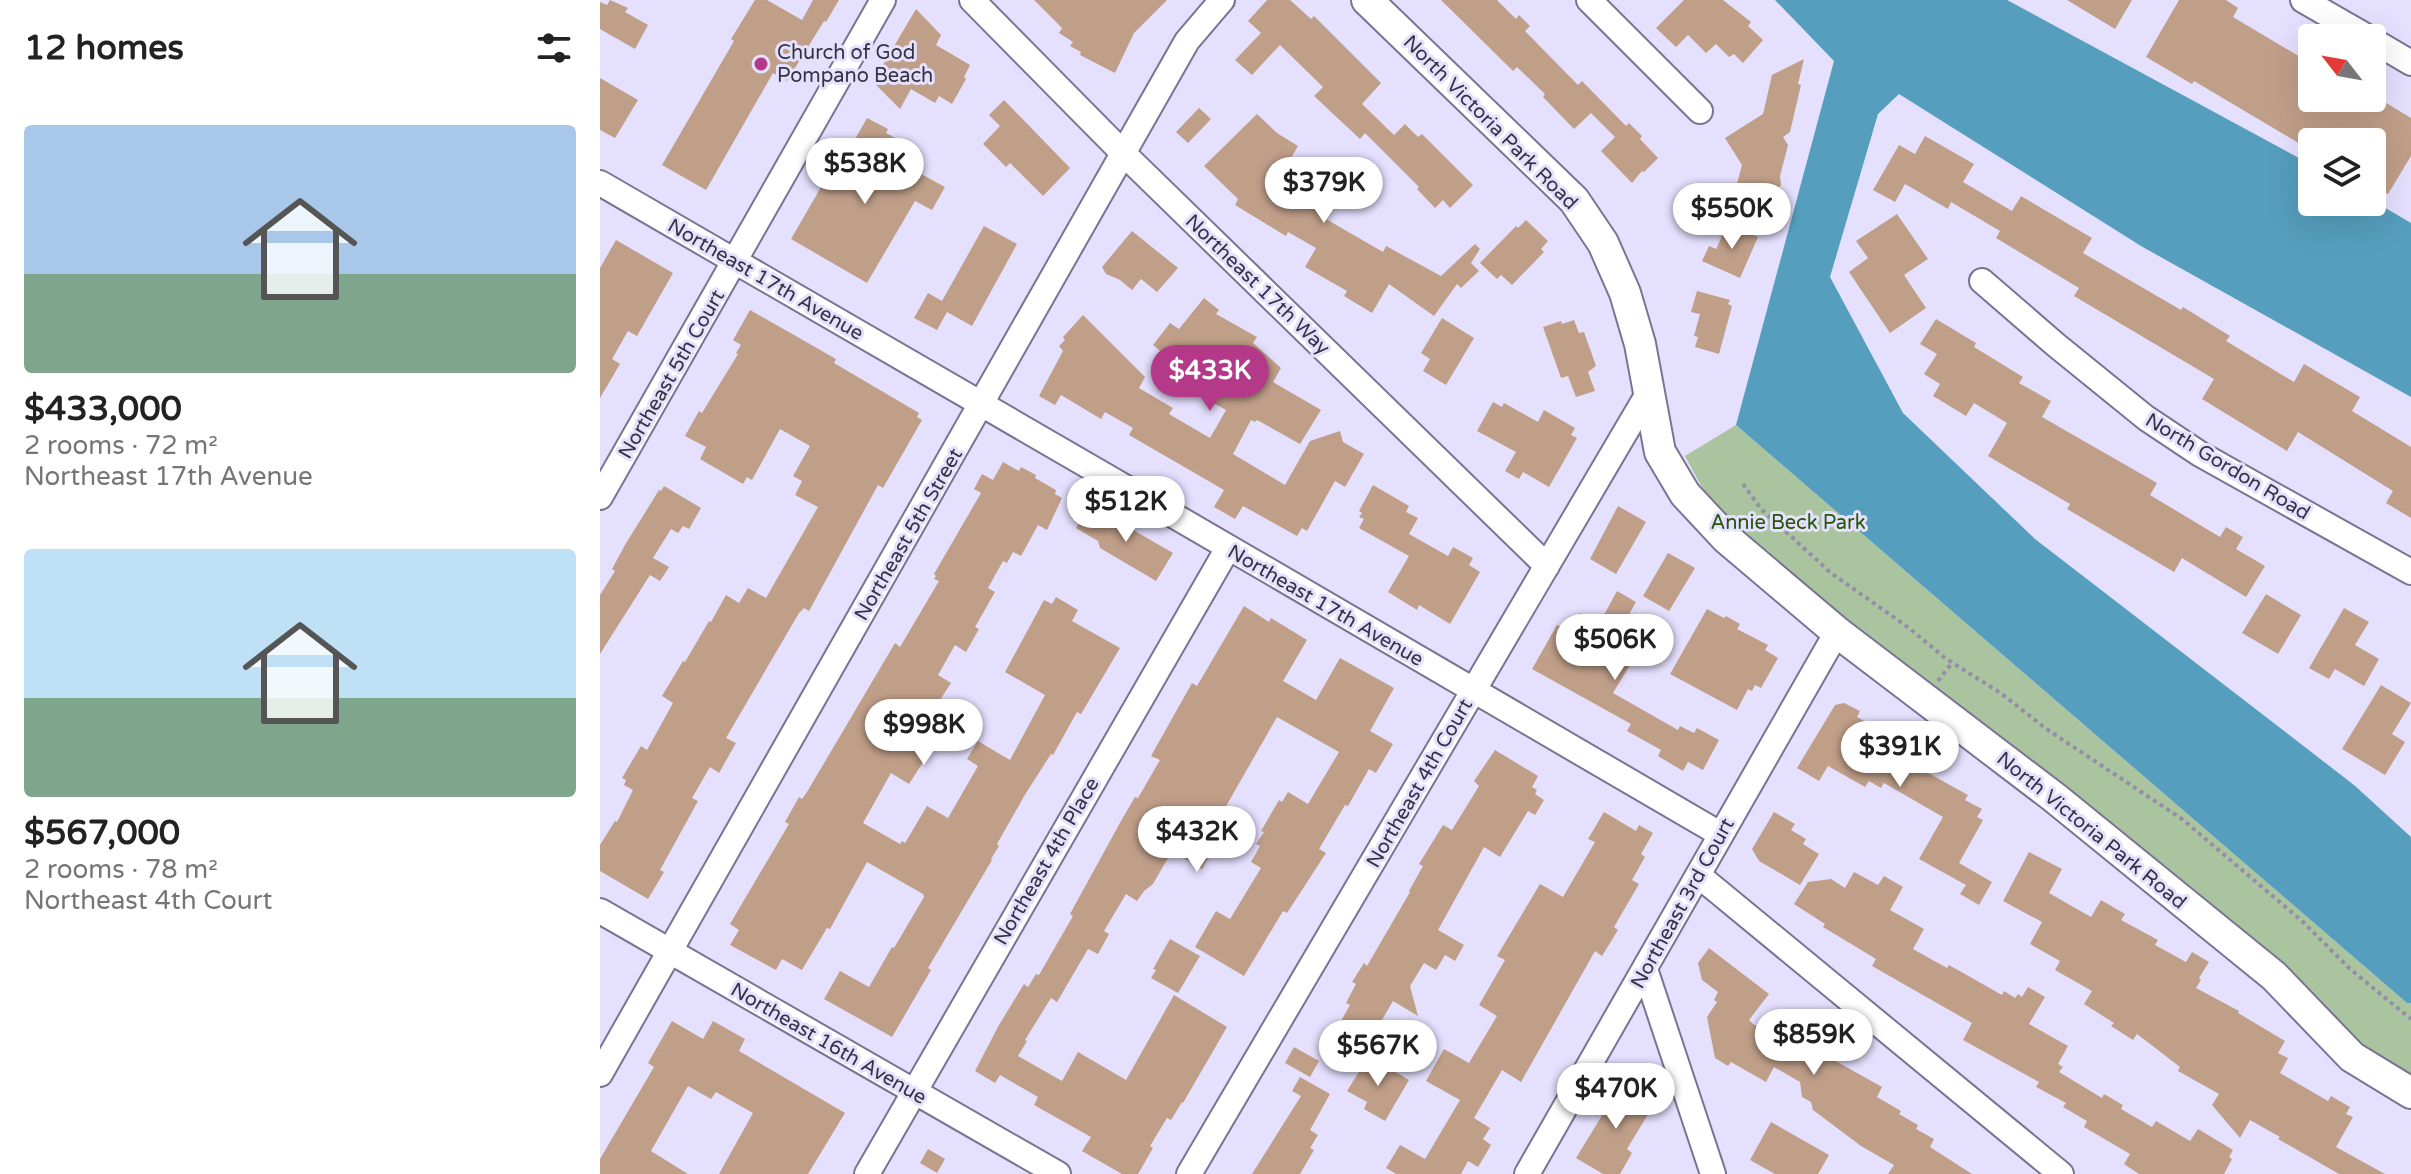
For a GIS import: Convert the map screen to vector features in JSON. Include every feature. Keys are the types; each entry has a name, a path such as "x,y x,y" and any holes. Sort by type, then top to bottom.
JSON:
{"street":[{"name":"Northeast 5th Court","path":"600,497 883,0"},
{"name":"Northeast 17th Way","path":"972,0 1124,154 1547,566"},
{"name":"Northeast 5th Street","path":"600,1074 1187,41 1222,0"},
{"name":"North Victoria Park Road","path":"1367,0 1574,200 1603,243 1625,293 1640,344 1660,452 1685,494 1726,538 1837,632 2055,798 2274,976 2352,1057 2411,1093"},
{"path":"1589,0 1700,111"},
{"path":"2303,0 2344,24"},
{"path":"2386,48 2411,63"},
{"name":"Northeast 17th Avenue","path":"600,183 1720,834"},
{"name":"North Gordon Road","path":"1982,281 2146,418 2200,454 2411,572"},
{"name":"Northeast 4th Court","path":"1189,1174 1649,392"},
{"name":"Northeast 4th Place","path":"867,1174 1228,548"},
{"name":"Northeast 3rd Court","path":"1527,1174 1837,632"},
{"path":"1698,875 2061,1174"},
{"name":"Northeast 16th Avenue","path":"600,911 1058,1174"},
{"path":"1645,969 1713,1174"}],"path":[{"path":"1743,484 1761,509 1831,573 2045,728 2182,819 2302,921 2350,969 2411,1019"},
{"path":"1937,683 1953,663"}],"green space":[{"name":"Annie Beck Park","path":"1736,425 2407,1003 2411,1003 2411,1082 2375,1060 2267,952 1786,572 1733,526 1706,495 1685,456"}],"water":[{"path":"1775,0 2007,0 2298,157 2298,216 2386,216 2386,208 2411,223 2411,397 2141,246 1899,94 1878,114 1830,277 1903,413 2035,539 2354,785 2411,837 2411,1003 2407,1003 1736,425 1834,61"}],"building":[{"path":"610,0 628,8 625,12 648,25 635,49 600,29 600,2 607,5"},
{"path":"755,0 767,0 802,20 813,0 839,0 787,81 773,73 706,190 662,165"},
{"path":"1034,0 1167,0 1134,33 1115,73 1080,55 1081,52 1070,46 1073,42 1059,33 1062,28"},
{"path":"1267,0 1290,0 1311,19 1314,16 1381,83 1362,104 1394,135 1405,124 1418,137 1422,134 1473,185 1450,208 1443,200 1435,208 1417,189 1419,187 1365,133 1360,139 1314,96 1323,87 1280,45 1252,75 1235,60 1261,33 1248,21"},
{"path":"1441,0 1497,0 1516,19 1519,15 1530,26 1525,31 1578,85 1582,81 1626,126 1629,123 1658,158 1632,183 1601,151 1615,137 1591,113 1574,129 1543,97 1545,94 1517,67 1513,71"},
{"path":"1684,0 1723,0 1751,22 1748,26 1763,40 1743,63 1734,54 1729,57 1716,44 1706,53 1688,35 1676,47 1656,28"},
{"path":"2067,0 2132,0 2115,29"},
{"path":"2179,0 2226,0 2238,8 2233,17 2298,56 2298,112 2386,112 2386,103 2411,118 2411,156 2388,194 2386,128 2298,128 2298,143 2194,81 2192,84 2146,57"},
{"path":"916,9 941,35 936,45 970,65 952,104 939,96 935,103 911,89 900,109 873,82"},
{"path":"1804,59 1790,132 1783,137 1788,145 1780,176 1781,185 1770,205 1737,196 1742,165 1725,138 1763,114 1772,75"},
{"path":"600,78 638,100 615,138 600,130"},
{"path":"1004,100 1070,168 1043,196 1010,163 1006,167 983,144 1000,126 989,115"},
{"path":"1199,108 1211,119 1188,143 1176,132"},
{"path":"1257,114 1277,133 1298,146 1291,158 1301,164 1290,183 1332,209 1326,219 1383,252 1386,246 1441,276 1475,244 1480,249 1471,263 1479,271 1461,288 1457,284 1434,316 1389,284 1372,313 1344,296 1347,291 1305,267 1316,248 1288,232 1286,236 1235,205 1238,199 1204,166"},
{"path":"867,118 888,129 886,133 901,141 892,158 945,187 932,210 915,201 867,283 791,239 831,170 846,179 862,150 857,148 860,142 855,139"},
{"path":"1925,136 1974,164 1963,182 2012,211 2021,196 2092,238 2083,253 2181,310 2183,307 2230,336 2226,341 2294,382 2304,364 2360,397 2352,411 2411,447 2411,518 2386,503 2393,491 2298,432 2287,451 2202,399 2214,379 2074,296 2079,288 1996,238 2000,231 1951,202 1948,209 1905,184 1895,202 1873,190 1899,145 1915,154"},
{"path":"1897,214 1928,259 1904,275 1926,308 1890,333 1849,272 1868,258 1856,241"},
{"path":"1526,220 1548,241 1541,249 1544,252 1512,285 1501,275 1497,279 1480,263 1516,226 1518,228"},
{"path":"1728,224 1758,237 1740,278 1702,261 1709,246 1716,249"},
{"path":"984,226 1017,244 972,326 947,312 937,330 914,318 928,293 942,301"},
{"path":"1132,231 1178,268 1157,292 1141,279 1132,290 1106,274 1102,267"},
{"path":"616,240 673,273 637,336 628,331 612,359 620,364 600,398 600,268"},
{"path":"1697,291 1730,300 1728,304 1732,306 1719,354 1695,347 1698,337 1694,336 1700,314 1691,312"},
{"path":"1204,298 1219,310 1216,314 1257,337 1253,343 1281,368 1273,382 1321,410 1300,444 1257,420 1251,420 1233,454 1285,485 1310,441 1340,431 1343,442 1364,454 1345,487 1335,481 1307,531 1302,528 1297,536 1243,506 1235,519 1214,507 1224,490 1129,435 1133,428 1105,412 1101,419 1061,395 1055,405 1039,396 1063,351 1059,346 1065,340 1063,337 1083,315 1145,377 1139,388 1173,408 1169,414 1210,438 1226,410 1182,385 1188,374 1153,345 1170,323 1179,329"},
{"path":"750,310 836,359 834,363 919,413 917,417 922,420 883,488 878,485 809,611 804,608 799,613 726,738 736,743 719,773 710,767 692,798 698,801 660,870 664,872 648,899 600,871 600,845 617,822 633,790 624,785 626,780 622,778 641,746 647,750 673,703 662,696 726,595 739,603 748,588 766,598 818,507 795,495 802,481 793,476 810,446 780,429 752,480 747,477 743,484 700,459 706,447 685,436 738,354 741,345 733,340"},
{"path":"1442,318 1474,338 1446,385 1423,371 1430,359 1421,353"},
{"path":"1936,319 2023,377 2019,383 2051,401 2042,417 2157,483 2150,495 2220,537 2226,527 2243,537 2236,549 2265,566 2246,597 2182,558 2174,572 2067,509 2070,504 1988,456 2007,423 1974,403 1966,416 1933,396 1940,384 1924,374 1937,354 1920,344"},
{"path":"1574,320 1579,333 1584,332 1596,366 1588,372 1595,391 1576,397 1568,376 1561,378 1543,327"},
{"path":"1493,402 1502,407 1504,403 1538,422 1544,410 1575,428 1571,435 1577,438 1549,487 1523,472 1519,479 1505,471 1516,452 1477,431"},
{"path":"1003,462 1019,471 1021,467 1036,475 1035,478 1056,490 1055,494 1062,498 1047,530 1038,525 1021,556 1013,552 1007,563 1003,561 988,588 995,592 975,627 979,629 966,652 955,645 938,675 951,683 940,700 955,709 934,745 909,784 891,773 863,823 900,844 902,841 905,843 927,806 948,818 978,766 967,759 978,741 1010,760 1045,695 1005,672 1044,600 1052,604 1056,597 1078,610 1072,621 1120,648 1081,714 1077,712 1053,755 1026,793 997,844 999,846 992,860 928,968 931,970 892,1037 824,999 840,971 869,987 923,894 867,862 830,929 827,928 802,970 782,959 776,970 730,945 739,930 730,924 789,824 785,822 799,797 802,799 807,792 895,643 900,647 939,581 934,579 934,574 981,493 974,489 982,474 993,480"},
{"path":"1373,485 1409,506 1406,512 1418,518 1409,534 1448,556 1453,547 1473,558 1469,565 1480,572 1450,624 1419,605 1417,610 1388,592 1409,556 1359,528 1364,519 1359,517 1362,513 1359,511"},
{"path":"664,486 701,508 689,529 683,526 678,533 671,529 653,558 669,567 660,581 650,575 600,654 600,595 615,571 612,569 625,545"},
{"path":"1618,506 1646,522 1616,574 1590,559"},
{"path":"1097,509 1173,553 1156,581 1100,548 1098,541 1076,528 1085,511 1093,516"},
{"path":"1668,553 1695,568 1669,611 1643,596"},
{"path":"1617,591 1636,602 1611,647 1633,660 1613,693 1678,730 1680,726 1694,733 1697,728 1719,740 1703,770 1688,762 1683,771 1658,756 1661,750 1627,731 1631,724 1532,669 1557,625 1564,629 1571,616 1576,619 1580,613 1599,624"},
{"path":"2266,594 2301,615 2278,654 2242,633"},
{"path":"1244,606 1307,640 1283,681 1316,700 1340,658 1394,688 1370,731 1393,744 1376,773 1369,769 1348,806 1345,805 1319,849 1326,853 1287,913 1283,911 1244,976 1195,947 1216,911 1230,919 1261,868 1251,862 1260,846 1256,844 1264,832 1261,831 1279,800 1282,802 1288,792 1308,804 1339,752 1277,717 1225,808 1233,812 1202,869 1172,851 1153,884 1137,901 1126,894 1104,931 1109,934 1098,954 1088,949 1057,1002 1051,998 1018,1056 1062,1081 1078,1052 1126,1080 1174,995 1227,1027 1183,1103 1171,1120 1167,1118 1150,1146 1153,1148 1138,1174 1122,1174 1082,1151 1091,1137 1034,1105 1038,1097 1000,1075 995,1083 975,1071 1024,984 1028,987 1036,974 1039,975 1121,821 1160,760 1151,756 1192,683 1197,686"},
{"path":"2344,608 2369,622 2355,645 2379,659 2364,686 2335,669 2329,679 2309,668"},
{"path":"1707,609 1740,624 1737,629 1768,645 1765,650 1778,658 1761,688 1755,685 1752,691 1748,689 1737,710 1670,674"},
{"path":"2381,685 2411,703 2392,734 2405,742 2385,775 2342,749"},
{"path":"1844,703 1860,711 1857,717 1895,738 1893,741 1905,748 1899,757 1968,795 1965,800 1982,809 1977,817 1983,820 1959,863 1992,882 1979,905 1960,894 1966,885 1919,859 1943,817 1884,783 1881,788 1869,781 1865,787 1828,766 1819,781 1797,768 1835,705"},
{"path":"1495,750 1538,776 1532,787 1537,790 1535,794 1544,800 1535,815 1528,811 1500,857 1484,847 1438,930 1464,945 1455,961 1445,955 1436,970 1424,963 1410,986 1418,1016 1393,1001 1366,1047 1336,1030 1350,1005 1346,1003 1356,984 1352,982 1364,963 1367,966 1410,892 1423,866 1419,864 1443,825 1452,830 1479,786 1474,781"},
{"path":"1604,812 1636,831 1639,825 1653,833 1641,854 1645,857 1632,880 1639,884 1614,927 1618,930 1602,956 1595,951 1521,1082 1502,1070 1474,1118 1490,1128 1483,1139 1491,1145 1478,1167 1468,1161 1461,1174 1396,1174 1386,1168 1400,1145 1425,1159 1460,1100 1426,1081 1444,1049 1469,1063 1497,1016 1479,1005 1505,960 1497,956 1540,884 1563,897 1595,842 1588,839"},
{"path":"1774,812 1795,824 1791,830 1806,839 1803,844 1819,854 1800,885 1759,861 1752,849"},
{"path":"2029,852 2062,869 2049,893 2091,917 2101,900 2125,914 2121,920 2158,940 2155,945 2186,962 2192,952 2209,962 2196,988 2285,1041 2278,1053 2288,1058 2280,1073 2328,1101 2331,1096 2350,1107 2346,1114 2353,1117 2336,1147 2385,1174 2339,1174 2250,1120 2240,1138 2212,1105 2219,1094 2178,1071 2180,1067 2137,1034 2133,1040 2111,1026 2114,1023 2084,1004 2092,991 2055,970 2060,961 2030,944 2042,922 2003,901"},
{"path":"1854,872 1878,885 1884,876 1903,887 1890,910 1924,929 1913,949 2002,995 2004,991 2015,998 2018,994 2022,997 2028,987 2045,997 2029,1024 2068,1046 2058,1064 2063,1067 2059,1072 2102,1098 2104,1094 2123,1105 2121,1109 2152,1127 2156,1121 2190,1141 2198,1129 2233,1150 2224,1174 2139,1174 2124,1164 2130,1154 2084,1127 2087,1121 2063,1107 2066,1103 2036,1087 2039,1082 1963,1040 1972,1023 1872,966 1876,959 1823,927 1825,924 1794,904 1808,882 1831,879 1845,888"},
{"path":"1170,939 1200,956 1178,993 1151,978"},
{"path":"1709,948 1769,994 1749,1020 1753,1024 1788,1044 1785,1049 1818,1068 1825,1055 1882,1087 1877,1097 1901,1111 1899,1114 1918,1125 1916,1129 1934,1139 1930,1147 1972,1174 1888,1174 1894,1165 1861,1146 1813,1110 1811,1102 1802,1097 1800,1082 1774,1067 1766,1082 1731,1062 1728,1066 1715,1058 1707,1017 1717,1002 1714,1000 1718,992 1702,980 1698,963"},
{"path":"672,1021 703,1039 713,1021 745,1039 739,1051 845,1113 808,1174 719,1174 753,1113 716,1092 711,1099 688,1086 651,1151 688,1174 600,1174 600,1159 654,1067 648,1063"},
{"path":"1294,1047 1319,1061 1310,1077 1285,1063"},
{"path":"1369,1056 1409,1080 1385,1121 1364,1109 1367,1102 1347,1091"},
{"path":"1300,1077 1330,1094 1310,1130 1318,1135 1310,1148 1314,1150 1300,1174 1252,1174 1301,1096 1292,1091"},
{"path":"1623,1081 1656,1101 1627,1149 1632,1153 1620,1174 1603,1174 1576,1158"},
{"path":"1771,1122 1829,1155 1818,1174 1775,1174 1750,1160"},
{"path":"928,1149 945,1159 937,1173 920,1163"}],"place":[{"name":"Church of God Pompano Beach","path":"761,64"}]}
